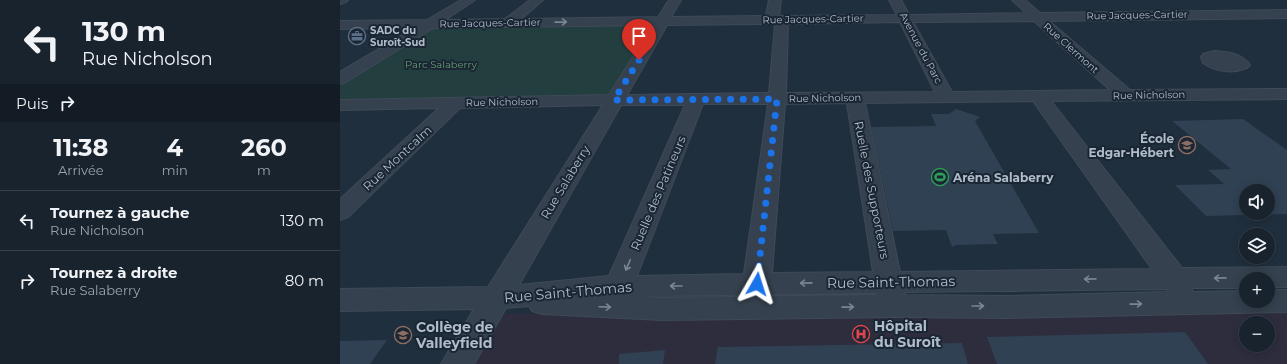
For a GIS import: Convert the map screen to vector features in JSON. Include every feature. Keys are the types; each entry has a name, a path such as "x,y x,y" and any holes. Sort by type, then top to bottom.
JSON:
{"street":[{"path":"340,79 469,0"},
{"path":"508,22 537,0"},
{"name":"Rue Salaberry","path":"456,364 674,0"},
{"path":"757,284 777,99 777,19 775,0"},
{"name":"Avenue du Parc","path":"895,0 946,97"},
{"name":"Rue Clermont","path":"1018,0 1125,95"},
{"path":"1238,4 1258,14"},
{"name":"Rue Jacques-Cartier","path":"340,25 663,20 1287,14"},
{"path":"1246,74 1283,94"},
{"name":"Rue Nicholson","path":"340,105 696,99 1283,94"},
{"path":"1038,96 1193,303"},
{"name":"Ruelle des Supporteurs","path":"855,98 891,294"},
{"name":"Ruelle des Patineurs","path":"619,286 696,99"},
{"name":"Rue Montcalm","path":"340,212 455,103"},
{"name":"Rue Saint-Thomas","path":"340,300 496,298 619,286 713,298 891,294 1174,278 1287,277"},
{"name":"Rue Saint-Thomas","path":"496,298 556,305 662,310 713,298 757,284 891,294 1007,307 1287,301"}],"shaded area":[{"name":"Hôpital du Suroît","path":"1275,305 1287,305 1287,364 459,364 488,314 1239,306 1239,308 1275,308"}],"green space":[{"name":"Parc Salaberry","path":"663,21 614,100 340,105 340,79 430,23"}],"building":[{"name":"Aréna Salaberry","path":"956,109 980,117 975,121 1039,233 993,234 998,244 956,245 952,247 946,230 893,231 871,127 936,126 931,114 949,114"},
{"path":"1243,119 1287,150 1287,214 1275,214 1275,184 1239,184 1239,215 1206,216 1175,185 1224,184 1208,170 1231,169 1172,121"},
{"path":"1185,332 1208,364 997,364 987,337"},
{"path":"387,340 370,364 340,364 340,341"},
{"name":"Hôpital du Suroît","path":"962,343 968,364 715,364 718,347"},
{"path":"665,350 663,364 619,364 619,354"}],"place":[{"name":"SADC du Suroît-Sud","path":"357,36"},
{"name":"École Edgar-Hébert","path":"1187,145"},
{"name":"Aréna Salaberry","path":"940,177"},
{"name":"Hôpital du Suroît","path":"861,334"},
{"name":"Collège de Valleyfield","path":"403,335"}],"route":[{"path":"639,60 614,100 777,99 757,284"}]}
